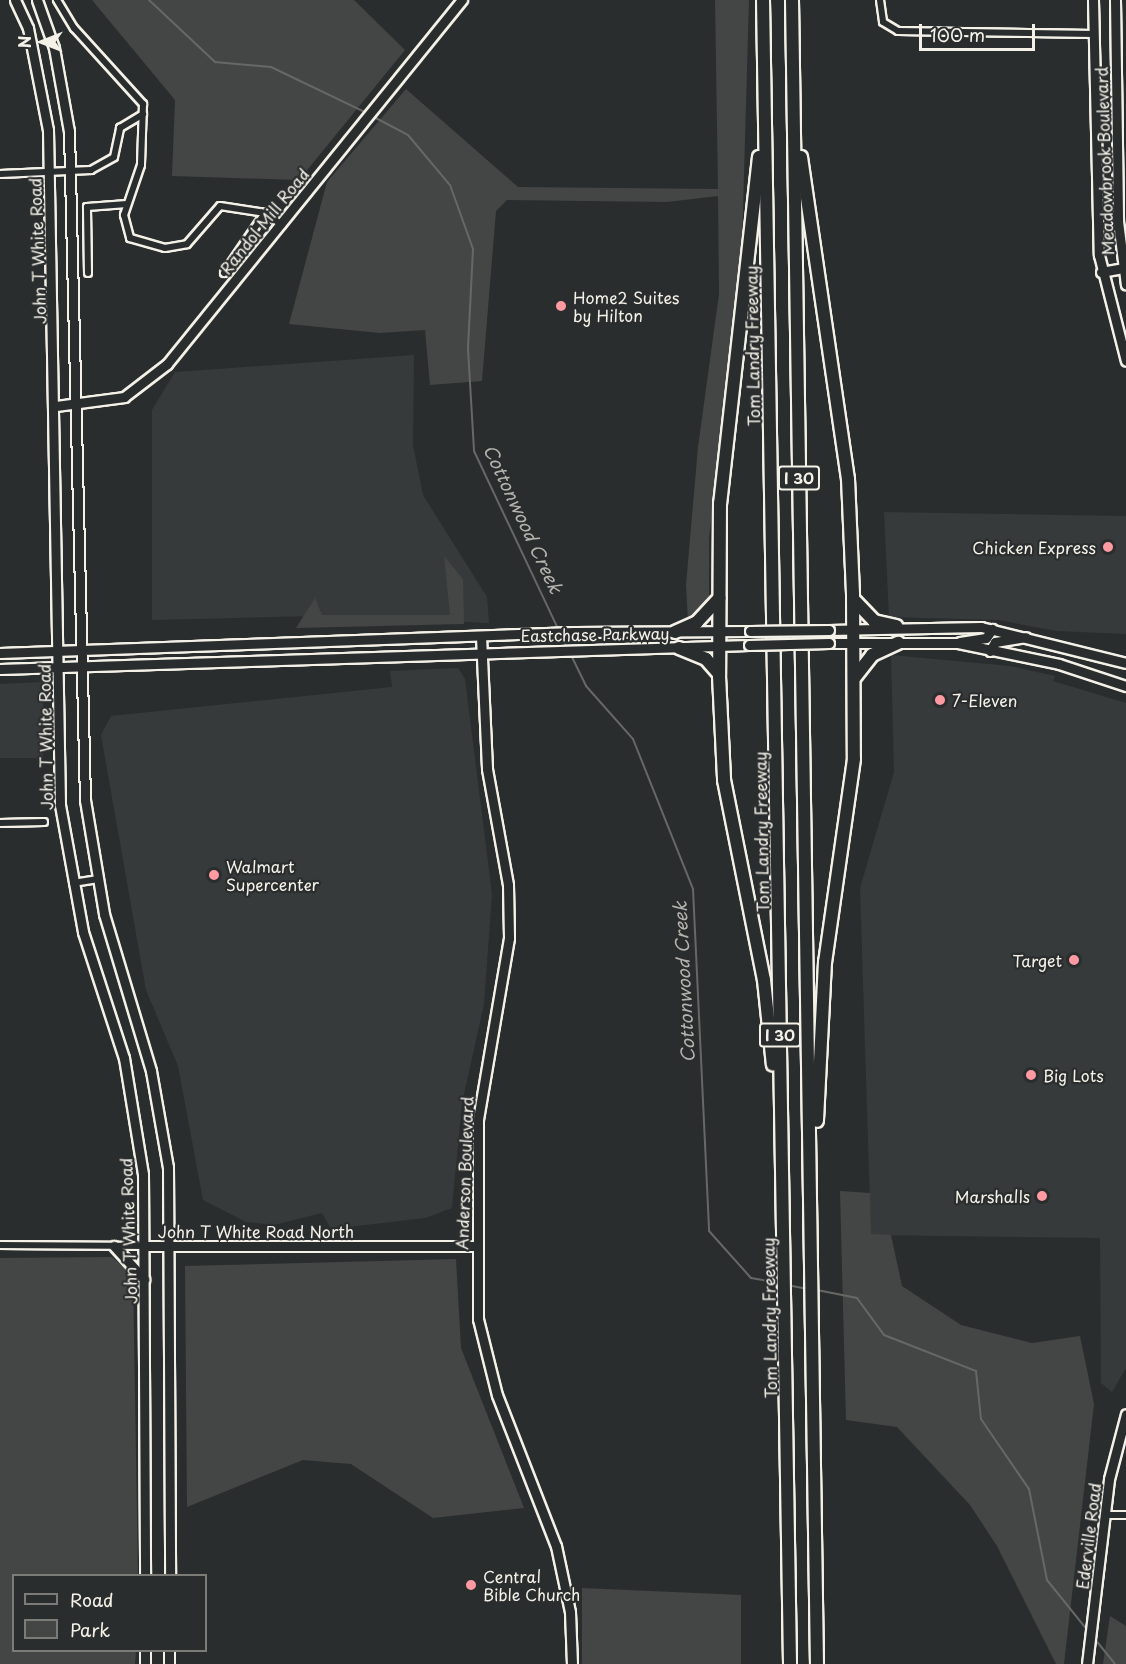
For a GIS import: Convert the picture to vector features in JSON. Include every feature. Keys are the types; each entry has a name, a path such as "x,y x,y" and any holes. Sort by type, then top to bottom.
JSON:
{"highway":[{"name":"Tom Landry Freeway","path":"763,0 790,1664"},
{"name":"I 30","path":"792,0 817,1664"},
{"path":"765,96 720,503 719,676 724,780 764,980 781,1132"},
{"path":"794,98 816,287 848,479 853,598 854,759 825,962 812,1247"},
{"path":"675,632 697,622 719,598"},
{"path":"853,598 865,615 896,626"},
{"path":"854,678 872,655 898,643"},
{"path":"679,648 715,665 719,676"}],"main road":[{"name":"John T White Road","path":"15,0 43,93 49,172 56,406 60,805 73,883 130,1089 143,1174 146,1246 145,1574"},
{"name":"John T White Road","path":"37,0 62,84 70,171 78,666 85,801 97,879 163,1129 170,1246 170,1574"},
{"name":"Randol Mill Road","path":"56,406 124,397 152,380 282,225 462,0"},
{"name":"Meadowbrook Boulevard","path":"1093,0 1095,198 1101,272 1126,361"},
{"name":"Meadowbrook Boulevard","path":"1115,0 1126,285"},
{"path":"1094,34 1115,33"},
{"path":"1101,272 1124,267"},
{"name":"Eastchase Parkway","path":"58,666 288,662 482,652 829,643 896,626 992,629 1126,661"},
{"path":"958,643 986,638 992,629"},
{"name":"Eastchase Parkway","path":"58,649 602,631 829,630 853,637 898,643 958,643 1059,664 1126,686"},
{"name":"Anderson Boulevard","path":"481,636 487,769 508,885 509,938 478,1120 476,1246 478,1319 490,1374 556,1546 570,1612 572,1664"},
{"path":"990,651 995,642 1028,637"},
{"path":"287,643 288,662"},
{"path":"0,653 58,649"},
{"path":"0,669 58,666"},
{"path":"114,1246 132,1260 145,1283"},
{"name":"John T White Road North","path":"146,1246 476,1246"},
{"name":"Ederville Road","path":"1087,1664 1104,1515 1126,1414"}],"street":[{"path":"57,0 74,28 140,99 143,114 141,165 127,204 125,230 130,238 165,248 194,240 220,206 265,213 282,225"},
{"path":"880,0 883,22 898,31 1094,34"},
{"path":"0,174 91,170 114,157 120,128 143,114"},
{"path":"88,273 87,207 127,204"},
{"path":"224,273 265,213"},
{"path":"0,823 44,822"},
{"path":"73,883 97,879"},
{"name":"John T White Road North","path":"0,1245 146,1246"},
{"path":"1104,1515 1126,1515"}],"shaded area":[{"path":"414,355 413,445 423,495 487,597 489,623 313,616 152,620 152,410 175,372"},
{"path":"884,512 1126,516 1126,634 1056,631 998,620 889,617"},
{"path":"891,655 1010,666 1055,676 1053,681 1126,703 1126,1368 1112,1392 1101,1383 1100,1238 871,1235 860,888 894,772"},
{"path":"458,668 465,679 492,894 484,1004 462,1103 452,1208 425,1218 331,1229 322,1213 274,1225 246,1222 203,1200 178,1066 146,990 101,735 111,716 392,687 390,671"},
{"path":"43,682 43,758 0,758 0,684"}],"green space":[{"path":"92,0 354,0 405,50 299,180 172,176 175,100"},
{"path":"715,0 749,0 740,314 709,537 709,599 688,622 686,585 698,447 719,294 718,196 667,202 507,200 496,211 482,381 430,385 425,330 380,333 289,324 327,182 406,89 518,187 718,189"},
{"path":"444,556 463,579 464,624 296,628 315,598 322,615 450,615"},
{"path":"840,1191 870,1193 871,1234 891,1235 902,1286 961,1325 1032,1343 1080,1336 1094,1404 1064,1664 1056,1664 997,1546 970,1505 897,1427 846,1420"},
{"path":"112,1257 133,1276 138,1574 12,1574 12,1652 136,1652 135,1664 0,1664 0,1258"},
{"path":"456,1259 461,1348 524,1508 433,1518 351,1464 303,1460 187,1507 185,1266"},
{"path":"582,1588 741,1595 741,1664 582,1664"},
{"path":"1110,1616 1126,1626 1126,1664 1103,1664"}],"waterway":[{"name":"Cottonwood Creek","path":"149,0 215,62 271,67 367,113"},
{"name":"Cottonwood Creek","path":"372,116 408,135 450,185 473,249 468,349 474,451 558,629"},
{"name":"Cottonwood Creek","path":"560,634 567,648"},
{"name":"Cottonwood Creek","path":"570,653 586,686 633,739 693,889 709,1231 751,1278 779,1283"},
{"name":"Cottonwood Creek","path":"787,1285 808,1289"},
{"name":"Cottonwood Creek","path":"817,1290 857,1298 884,1335 976,1371 981,1419 1029,1489 1047,1580 1088,1631"},
{"name":"Cottonwood Creek","path":"1094,1638 1115,1664"}],"place":[{"name":"Home2 Suites by Hilton","path":"561,306"},
{"name":"Chicken Express","path":"1108,547"},
{"name":"7-Eleven","path":"940,700"},
{"name":"Walmart Supercenter","path":"214,875"},
{"name":"Target","path":"1074,960"},
{"name":"Big Lots","path":"1031,1075"},
{"name":"Marshalls","path":"1042,1196"},
{"name":"Central Bible Church","path":"471,1585"}]}
